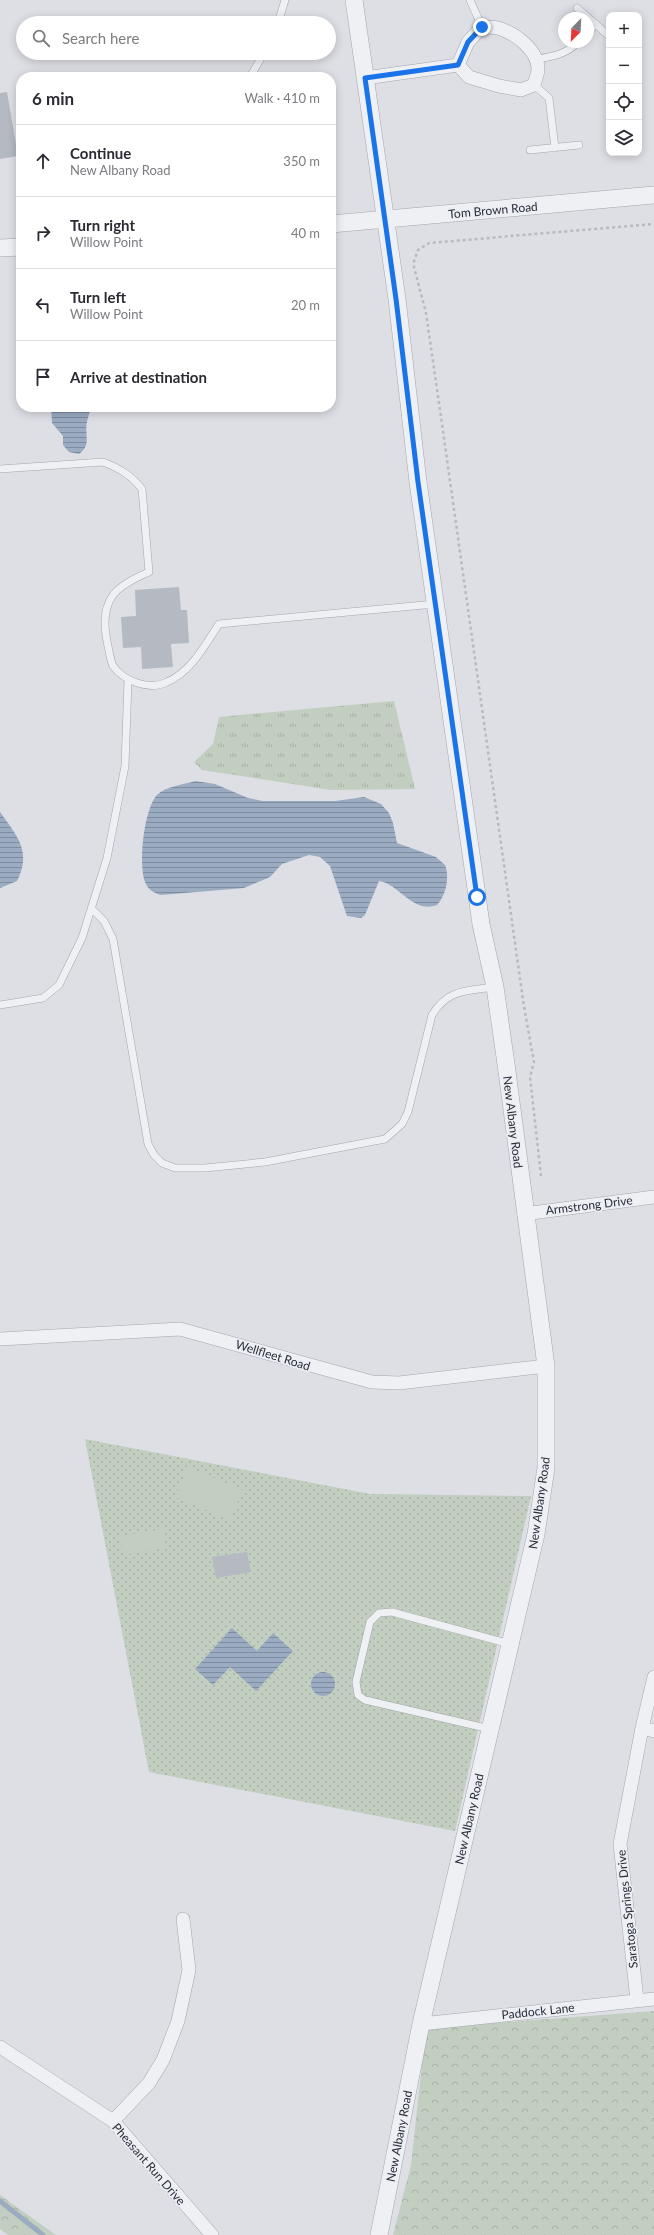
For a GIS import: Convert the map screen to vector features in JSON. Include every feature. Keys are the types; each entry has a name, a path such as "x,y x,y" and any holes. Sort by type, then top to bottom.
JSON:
{"street":[{"name":"New Albany Road","path":"354,0 396,299 418,482 435,604 481,924 494,987 546,1366 546,1468 536,1534 421,2024 379,2235"},
{"path":"482,27 497,28 513,35 528,46 536,59 539,71 534,85 521,90 499,86 469,77 458,65 468,42 482,27"},
{"path":"365,78 458,65"},
{"name":"Tom Brown Road","path":"336,224 654,195"},
{"path":"0,248 16,247"},
{"name":"Armstrong Drive","path":"524,1214 654,1197"},
{"name":"Wellfleet Road","path":"0,1339 180,1329 372,1382 398,1383 546,1366"},
{"name":"Saratoga Springs Drive","path":"637,2000 620,1844 648,1730 654,1677"},
{"path":"112,2121 149,2083 163,2060 178,2021 189,1970 184,1920"},
{"name":"Paddock Lane","path":"421,2024 654,1999"},
{"name":"Pheasant Run Drive","path":"0,2047 112,2121 212,2235"}],"lane":[{"path":"280,16 285,0"},
{"path":"470,0 482,27"},
{"path":"577,8 606,33"},
{"path":"536,59 554,57 573,48"},
{"path":"253,72 260,60"},
{"path":"534,85 549,98 555,148"},
{"path":"530,150 579,145"},
{"path":"0,469 103,462 117,467 133,478 142,489 148,572 135,578 113,595 105,613 105,632 112,665 128,680 145,685 167,683 185,671 219,624 435,604"},
{"path":"0,1005 42,998 59,985 82,938 107,858 125,766 128,680"},
{"path":"92,909 104,921 113,939 148,1144 154,1155 162,1163 175,1168 205,1168 265,1162 385,1139 398,1128 408,1112 413,1099 432,1015 440,1002 453,994 494,987"},
{"path":"490,1729 365,1700 358,1695 356,1682 370,1622 379,1613 392,1612 510,1644"}],"path":[{"path":"541,1176 530,1077 534,1062 524,1007 426,312 414,261 418,250 428,243 654,224"}],"green space":[{"path":"394,701 415,789 331,790 202,770 194,762 213,744 219,717"},
{"path":"85,1439 370,1494 531,1496 455,1831 149,1772"},
{"path":"188,1467 243,1490 230,1520 175,1497"},
{"path":"163,1529 166,1548 123,1555 120,1536"},
{"path":"654,2011 654,2235 393,2235 411,2165 426,2028"},
{"path":"0,2195 56,2235 8,2235 0,2229"}],"water":[{"path":"51,412 89,412 86,427 87,440 83,451 79,454 69,452 63,445 63,436 52,423"},
{"path":"195,781 215,784 248,798 263,801 335,801 364,797 381,804 389,813 393,823 397,843 436,857 445,865 447,880 443,896 437,905 428,907 413,902 393,887 379,881 365,915 361,918 347,916 330,866 320,857 309,855 282,864 270,877 244,888 161,895 156,893 148,887 145,882 142,863 142,850 146,824 152,802 157,795 165,790"},
{"path":"0,812 17,836 23,852 23,861 17,881 0,888"},
{"path":"232,1628 257,1651 273,1633 293,1651 256,1691 230,1667 213,1685 195,1669"},
{"path":"323,1672 332,1675 335,1684 332,1693 323,1696 314,1693 311,1684 314,1675"}],"building":[{"path":"7,92 16,144 16,156 0,159 0,93"},
{"path":"179,587 181,610 187,610 189,643 171,644 173,667 142,669 141,647 123,648 121,617 136,616 135,590"},
{"path":"247,1552 251,1572 216,1578 212,1557"}],"waterway":[{"path":"0,2201 43,2235"}],"route":[{"path":"477,897 418,482 396,299 365,78 458,65 468,42 482,27"}]}
